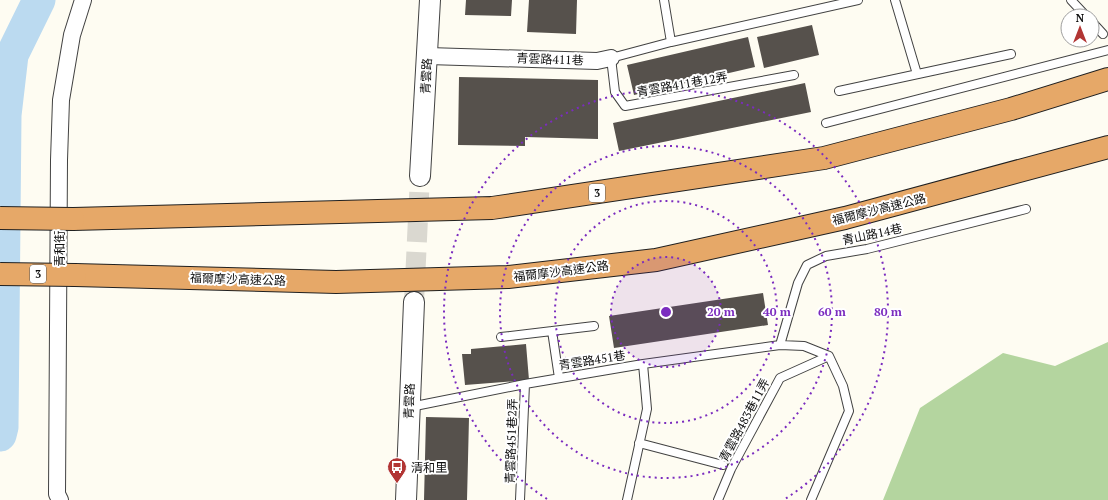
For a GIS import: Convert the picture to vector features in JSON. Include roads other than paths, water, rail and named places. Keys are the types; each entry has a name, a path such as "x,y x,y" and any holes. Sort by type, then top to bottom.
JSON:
{"highway":[{"name":"3","path":"0,218 73,219 284,215 499,207 824,158 1011,109 1108,79"},
{"name":"福爾摩沙高速公路","path":"0,274 336,282 508,277 656,260 845,218 1108,147"}],"street":[{"name":"青和街","path":"60,500 58,494 58,417 61,100 72,35 83,0"},
{"name":"青雲路","path":"420,176 430,0"},
{"name":"青雲路411巷","path":"428,56 597,61 611,58"},
{"name":"青雲路","path":"406,500 414,302"}],"lane":[{"path":"664,0 671,42"},
{"name":"青雲路411巷","path":"611,58 671,42 858,0"},
{"path":"895,0 917,74"},
{"path":"1070,0 1078,8"},
{"path":"1100,31 1103,34"},
{"path":"826,123 1108,50"},
{"path":"839,91 1011,54"},
{"name":"青雲路411巷12弄","path":"611,58 615,92 625,106 794,76"},
{"name":"青山路14巷","path":"780,345 798,283 807,265 826,256 867,249 1026,209"},
{"path":"501,337 594,326"},
{"path":"552,331 559,378"},
{"name":"青雲路451巷","path":"409,407 559,378 644,364 780,345 804,346 829,356"},
{"path":"811,500 848,411 843,386 829,356"},
{"name":"青雲路483巷11弄","path":"718,500 731,469 780,378 829,356"},
{"path":"627,500 647,409 644,364"},
{"name":"青雲路451巷2弄","path":"520,500 525,384"},
{"path":"639,443 723,466"}],"waterway":[{"path":"0,435 2,427 5,115 12,55 39,0"}],"tunnel":[{"path":"414,302 420,176"}],"place":[{"name":"清和里","path":"397,484"}]}
